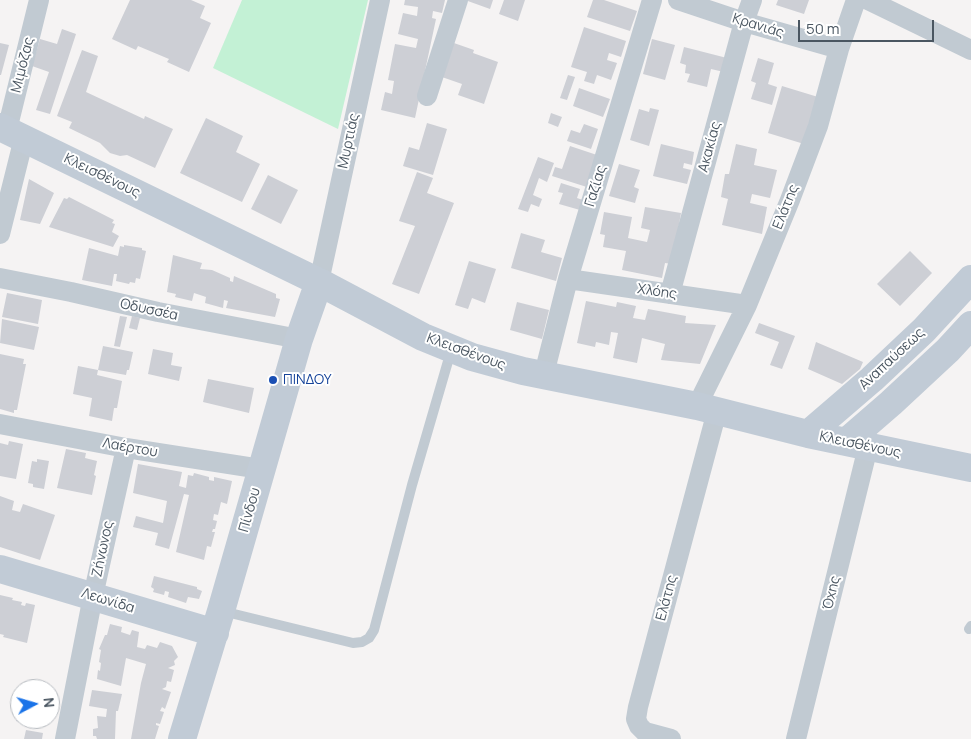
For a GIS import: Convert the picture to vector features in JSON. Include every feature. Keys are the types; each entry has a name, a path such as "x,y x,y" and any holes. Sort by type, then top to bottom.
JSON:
{"main road":[{"name":"Κλεισθένους","path":"10,132 319,282 423,337 451,349 494,364 707,409 808,434 971,468"},
{"name":"Αναπαύσεως","path":"808,434 872,379 924,330 971,279"},
{"name":"Πίνδου","path":"182,739 218,622 299,339 319,282"},
{"path":"857,444 905,390 948,350 971,325"},
{"name":"Λεωνίδα","path":"0,569 93,596 218,622"}],"street":[{"name":"Μιμόζας","path":"0,234 10,132 39,0"},
{"name":"Μυρτιάς","path":"319,282 380,0"},
{"path":"426,96 458,0"},
{"name":"Γαζίας","path":"544,374 568,279 652,0"},
{"name":"Κρανιάς","path":"678,0 744,22 839,49"},
{"name":"Ακακίας","path":"670,294 744,22 752,0"},
{"name":"Ελάτης","path":"672,739 645,732 639,726 636,719 707,409 818,126 839,49 856,0"},
{"path":"868,0 971,50"},
{"name":"Οδυσσέα","path":"0,278 158,312 299,339"},
{"name":"Χλόης","path":"568,279 747,305"},
{"name":"Λαέρτου","path":"0,424 126,448 261,469"},
{"name":"Όχης","path":"796,739 857,444"},
{"name":"Ζήνωνος","path":"66,739 93,596 126,448"}],"lane":[{"path":"218,622 353,642 362,642 369,638 374,630 412,485 451,349"}],"green space":[{"path":"242,0 368,0 338,129 213,68"}],"building":[{"path":"130,0 191,0 205,6 200,18 211,23 189,72 167,62 169,59 138,46 136,50 112,39"},
{"path":"405,0 445,0 442,13 433,11 432,18 436,19 415,118 381,110 385,92 392,94 394,81 388,80 395,44 416,48 418,39 398,34 403,13 417,16 418,7 404,5"},
{"path":"465,0 493,0 490,9"},
{"path":"504,0 525,0 518,21 499,14"},
{"path":"593,0 604,0 637,11 630,31 587,17"},
{"path":"778,0 809,0 804,14 776,5"},
{"path":"584,27 626,41 621,57 609,53 607,60 617,63 611,80 597,75 594,84 584,81 587,72 571,67"},
{"path":"62,29 76,34 50,114 36,110 49,72 32,66 40,39 57,44"},
{"path":"652,39 675,45 665,80 643,74"},
{"path":"451,42 474,50 473,53 498,62 484,104 458,95 462,84 439,76"},
{"path":"0,43 9,45 1,75 0,75"},
{"path":"684,47 727,58 724,72 711,69 707,87 687,82 690,74 685,73 686,65 680,63"},
{"path":"82,50 98,56 86,92 144,119 145,116 173,129 155,168 127,155 120,156 110,153 100,143 69,128 72,122 57,116"},
{"path":"758,58 774,63 768,84 777,87 772,105 751,99 756,83 751,81"},
{"path":"568,75 575,77 567,100 560,98"},
{"path":"782,86 818,97 804,144 768,133"},
{"path":"579,88 610,99 603,117 573,106"},
{"path":"650,108 659,110 649,146 630,140 639,109 649,112"},
{"path":"551,113 562,117 558,127 548,123"},
{"path":"206,118 243,136 236,152 260,164 242,202 180,173"},
{"path":"427,123 447,129 433,175 403,166 409,147 419,150"},
{"path":"584,124 598,129 591,149 567,141 571,130 580,133"},
{"path":"661,144 694,152 692,165 684,163 683,168 691,170 687,184 653,176"},
{"path":"736,144 757,149 754,165 777,170 770,198 752,194 750,203 767,207 762,234 722,225 728,199 721,197 725,174 729,174"},
{"path":"570,146 600,156 590,188 552,176 555,167 562,169"},
{"path":"538,157 554,163 547,182 539,178 533,195 542,199 539,207 531,204 528,212 518,209"},
{"path":"619,164 640,170 634,187 639,189 635,203 609,196"},
{"path":"417,172 433,178 427,193 454,203 419,294 392,284 415,226 399,221"},
{"path":"268,175 298,190 281,224 251,209"},
{"path":"29,179 54,193 40,224 20,220"},
{"path":"561,183 580,189 577,198 583,200 580,210 559,204 563,193 558,192"},
{"path":"69,197 114,220 112,223 115,224 112,232 119,236 113,247 49,227 64,198 67,199"},
{"path":"645,207 681,213 672,264 665,263 662,278 622,270 626,251 603,247 605,235 600,234 604,212 632,217 628,238 647,242 650,230 641,228"},
{"path":"521,233 545,240 541,252 562,258 556,281 511,268"},
{"path":"124,245 142,248 142,250 146,251 140,279 136,278 135,283 130,282 129,284 116,281 117,274 114,274 112,286 82,280 89,248 118,256 120,246 124,247"},
{"path":"910,251 932,273 900,306 877,284"},
{"path":"173,255 202,263 200,269 212,270 230,278 230,281 233,282 234,276 276,294 276,298 280,299 275,317 226,308 228,301 224,300 223,308 205,303 206,297 194,293 192,301 175,297 176,294 167,292"},
{"path":"469,261 496,269 485,303 472,298 468,309 455,305"},
{"path":"7,293 42,300 38,324 2,317"},
{"path":"586,301 616,307 617,302 636,306 633,318 645,320 648,309 686,316 685,323 716,325 700,364 661,360 665,344 642,338 637,363 613,358 618,333 611,332 609,345 596,342 595,347 577,343"},
{"path":"517,302 549,310 542,339 510,330"},
{"path":"120,316 127,317 120,347 114,346"},
{"path":"132,316 140,318 137,330 129,328"},
{"path":"2,319 39,327 34,350 0,343"},
{"path":"759,323 795,336 782,369 770,365 779,342 755,333"},
{"path":"816,342 863,362 860,369 842,384 808,369"},
{"path":"103,346 133,352 126,375 98,370"},
{"path":"153,349 173,353 171,365 182,367 179,381 148,374"},
{"path":"0,354 24,359 23,364 26,364 17,410 14,410 14,413 0,409"},
{"path":"78,366 98,370 97,375 122,381 117,408 114,408 112,421 89,416 92,398 73,394"},
{"path":"208,379 254,388 249,413 203,402"},
{"path":"9,441 23,444 16,479 0,476 0,443 8,445"},
{"path":"66,449 86,453 85,458 97,461 92,495 57,488"},
{"path":"37,459 49,461 44,489 33,487 33,484 28,483 32,461 37,462"},
{"path":"138,464 182,472 179,486 186,488 188,475 193,476 194,473 209,477 209,480 214,481 214,477 232,481 227,504 221,502 218,515 214,514 213,520 217,521 212,532 215,532 211,547 207,546 204,560 176,552 189,495 184,494 169,549 155,545 158,533 133,527 136,516 163,523 167,501 133,493"},
{"path":"0,496 14,501 12,510 20,512 23,504 55,515 40,560 0,547"},
{"path":"154,576 197,587 197,589 202,591 199,599 188,597 186,603 168,597 169,592 165,591 164,595 153,592 154,589 151,587"},
{"path":"0,595 22,602 21,605 25,606 26,603 35,605 27,643 3,637 4,635 0,634"},
{"path":"110,624 122,627 121,632 130,635 132,630 139,632 137,647 145,649 147,645 157,648 160,642 172,646 178,657 174,661 175,665 168,668 174,670 171,682 167,681 166,687 162,689 171,692 165,709 162,707 160,711 164,712 160,724 156,723 159,726 155,739 131,739 146,664 126,658 121,686 97,679 101,663 99,662 101,650 99,649 105,635 107,635"},
{"path":"92,690 122,694 118,711 116,711 115,739 97,739 96,736 93,736 93,729 98,728 97,716 106,717 107,709 89,706"},
{"path":"26,730 43,733 42,739 24,739"}],"place":[{"name":"ΠΙΝΔΟΥ","path":"273,380"}]}
